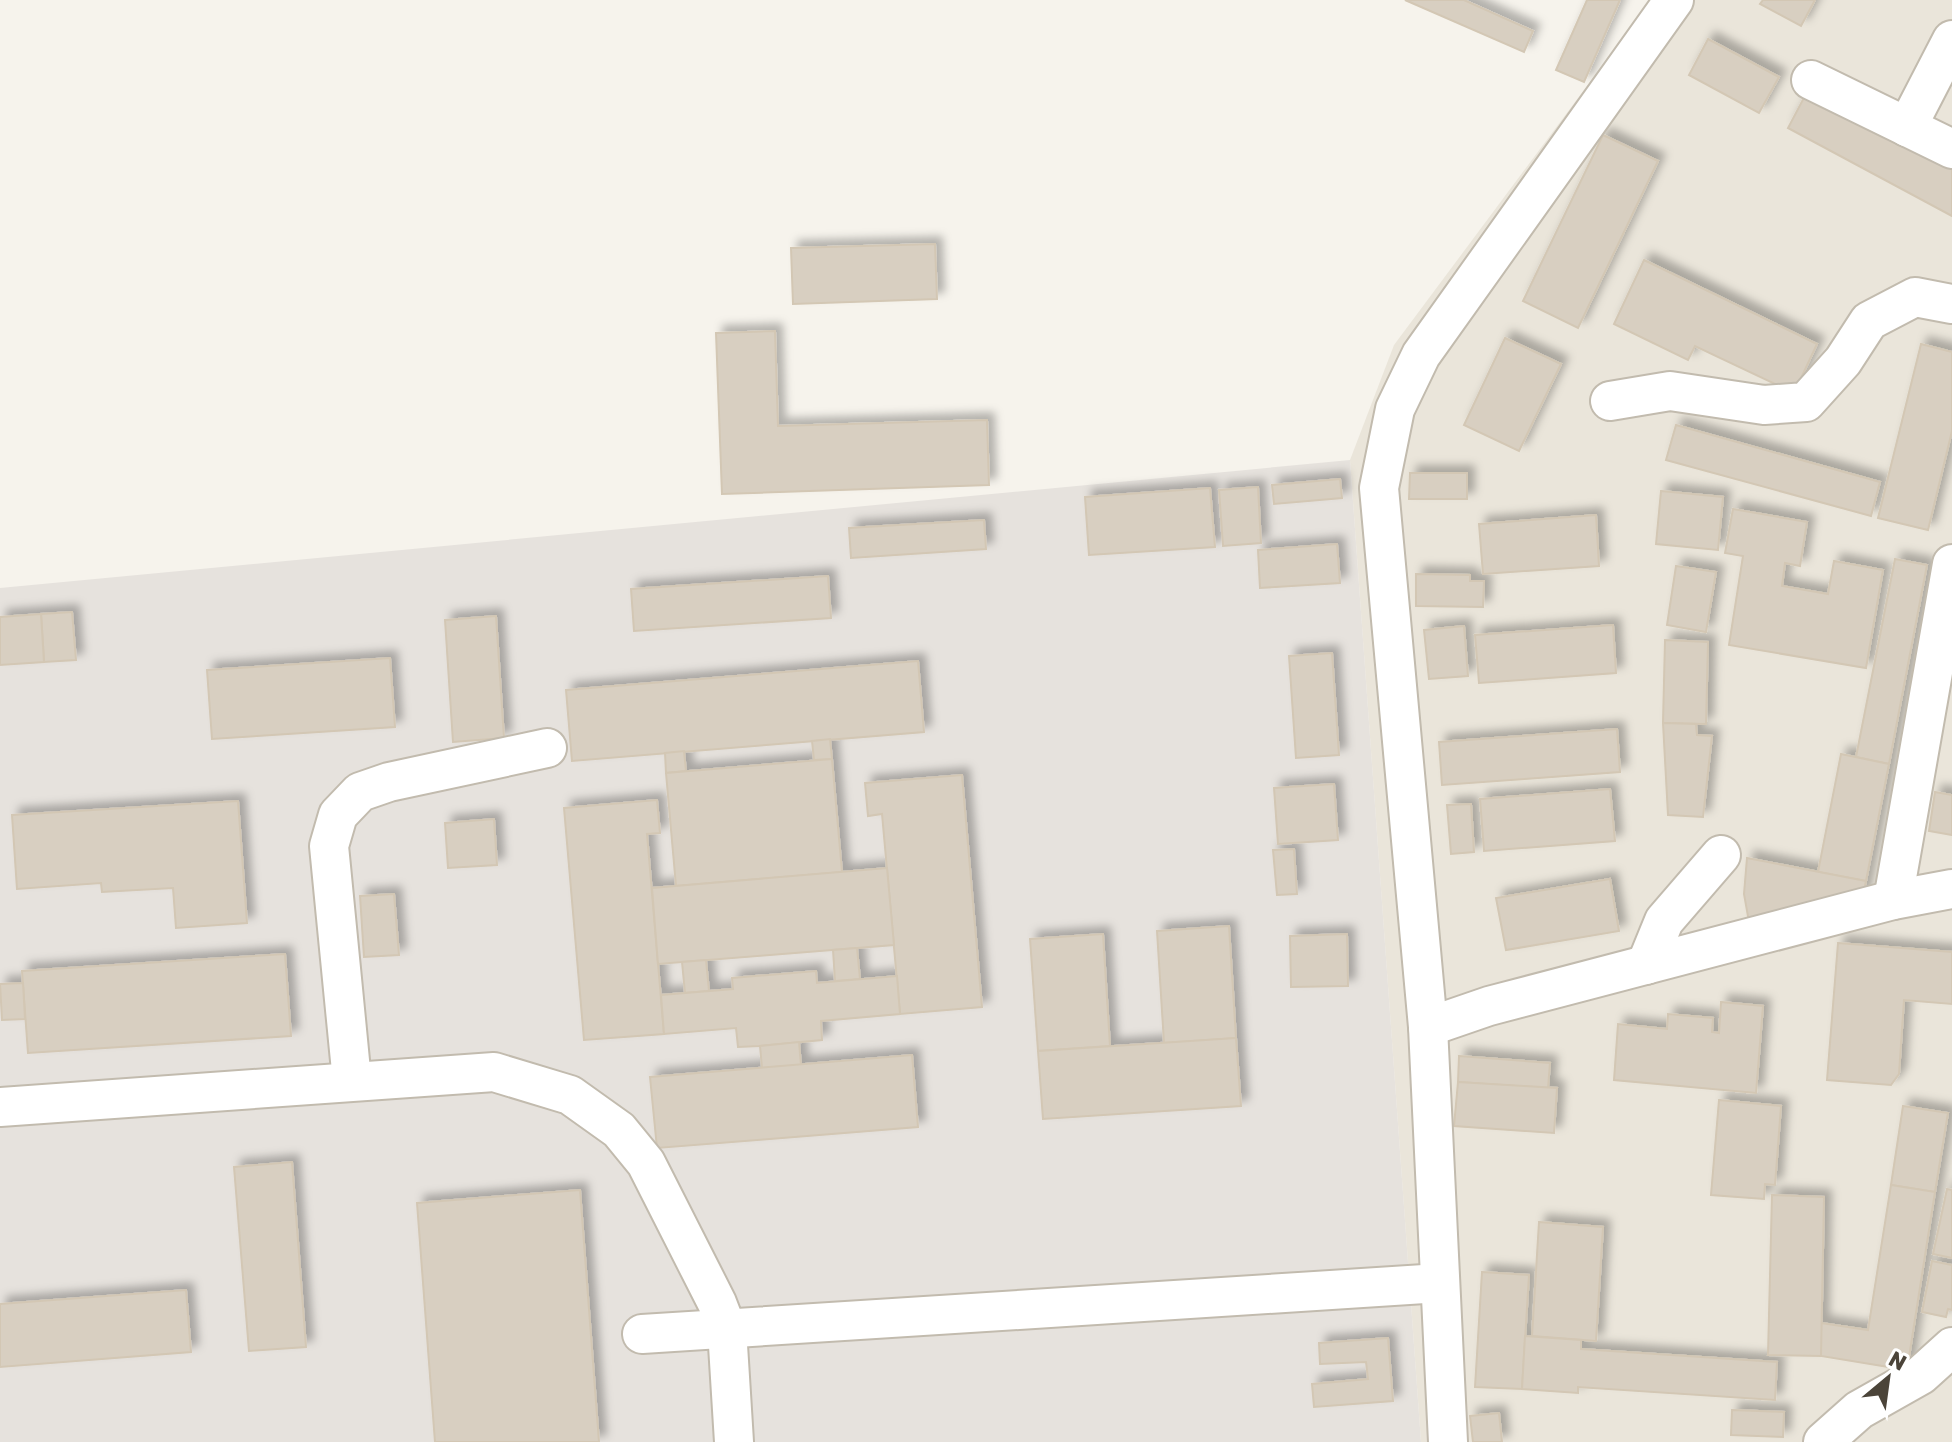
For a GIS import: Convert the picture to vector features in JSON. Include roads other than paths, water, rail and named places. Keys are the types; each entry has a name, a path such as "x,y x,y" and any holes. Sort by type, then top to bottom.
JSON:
{"street":[{"path":"1448,1442 1428,1027 1379,488 1395,409 1421,355 1674,0"},
{"path":"1907,127 1952,40"},
{"path":"1811,80 1952,149"},
{"path":"1610,401 1670,391 1764,405 1806,402 1843,361 1869,321 1915,297 1952,304"},
{"path":"1893,900 1952,564"},
{"path":"352,1081 329,846 338,815 360,792 389,782 547,748"},
{"path":"1646,965 1664,921 1721,855"},
{"path":"1428,1027 1489,1006 1893,900 1952,889"},
{"path":"0,1107 494,1072 570,1095 619,1130 646,1163 717,1303 727,1329 734,1442"},
{"path":"642,1334 1440,1283"},
{"path":"1823,1442 1859,1410 1921,1375 1952,1347"}]}
